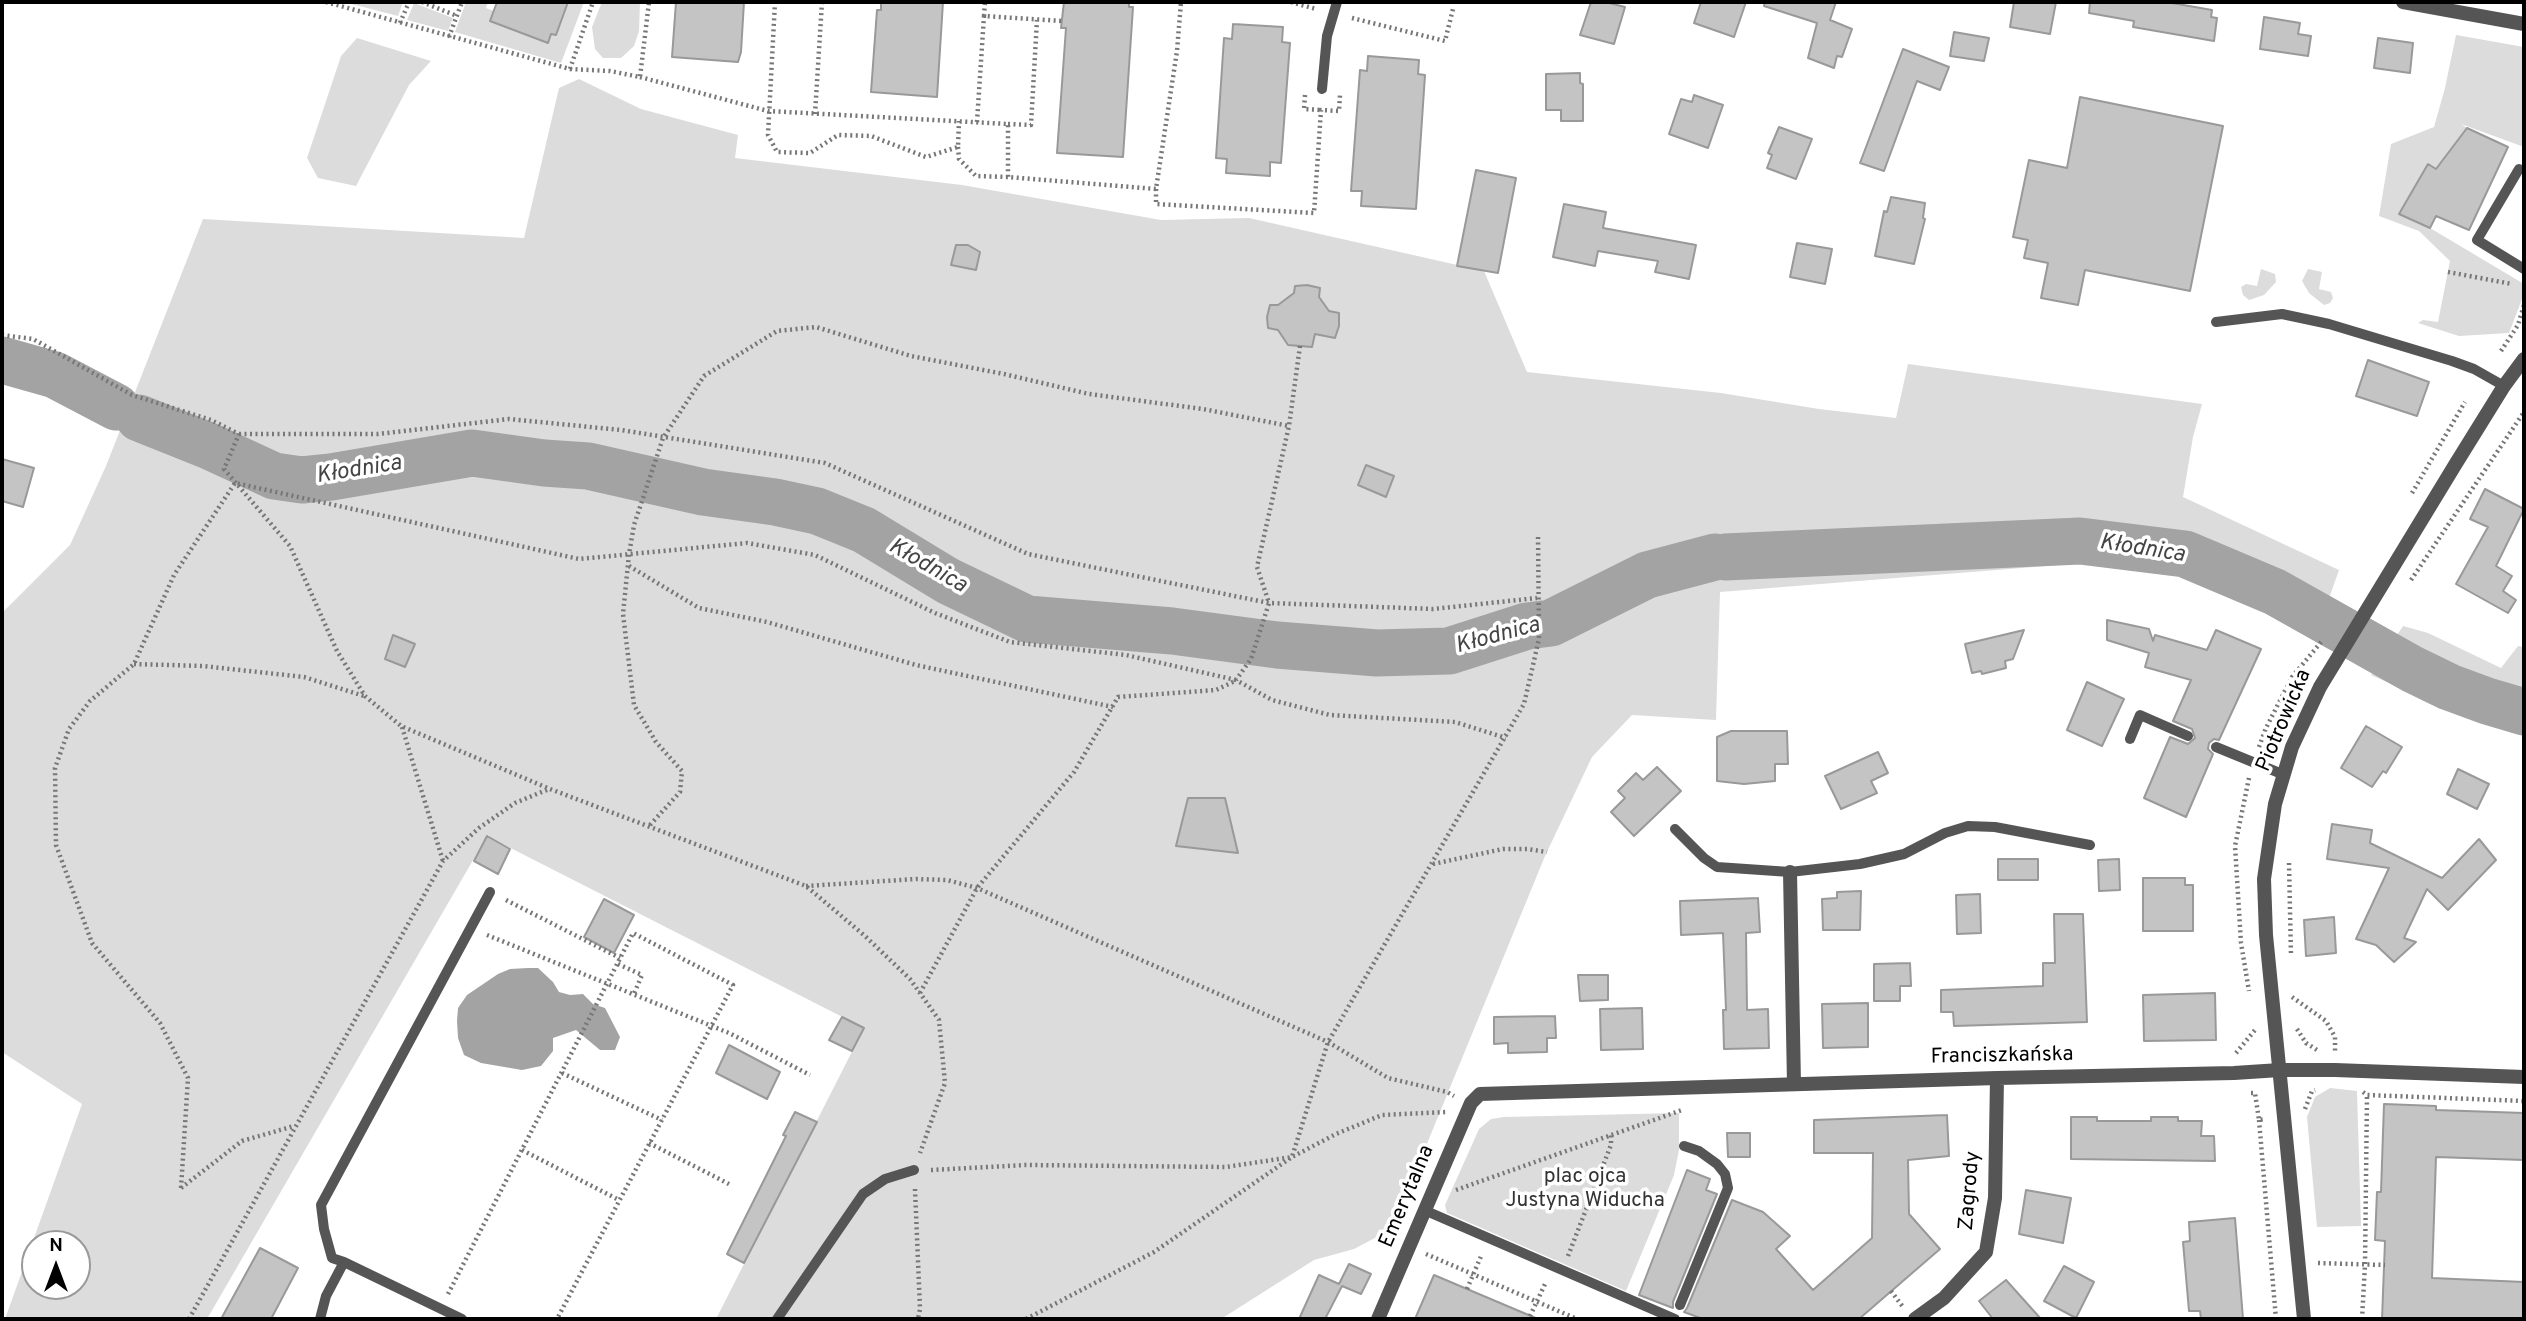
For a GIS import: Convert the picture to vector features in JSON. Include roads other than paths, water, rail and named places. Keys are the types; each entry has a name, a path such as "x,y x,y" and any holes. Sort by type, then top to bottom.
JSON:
{"street":[{"path":"2403,2 2524,24"},
{"name":"Piotrowicka","path":"2304,1319 2266,935 2264,879 2272,818 2283,774 2311,703 2504,386 2524,359"},
{"path":"1790,872 1794,1084"},
{"name":"Franciszkańska","path":"1476,1099 1794,1084 2234,1073 2280,1069 2524,1077"},
{"name":"Zagrody","path":"1910,1315 1944,1298 1986,1252 1995,1198 1997,1078"},
{"name":"Emerytalna","path":"1378,1319 1431,1213 1476,1099"}],"lane":[{"path":"1322,89 1327,36 1338,2"},
{"path":"2519,169 2477,240 2524,269"},
{"path":"2216,322 2283,314 2329,324 2452,361 2474,369 2504,386"},
{"path":"2130,739 2140,715 2188,737"},
{"path":"2216,747 2283,774"},
{"path":"1675,829 1717,867 1790,872 1860,864 1904,854 1945,833 1968,826 1995,827 2090,845"},
{"path":"463,1319 332,1258 321,1205 490,892"},
{"path":"1680,1305 1728,1188 1725,1174 1717,1164 1699,1151 1684,1146"},
{"path":"777,1319 863,1194 885,1179 914,1170"},
{"path":"1431,1213 1675,1319"},
{"path":"320,1319 326,1296 344,1262"}],"waterway":[{"name":"Kłodnica","path":"2,360 55,375 116,407"},
{"name":"Kłodnica","path":"139,418 274,476 302,480 472,453 588,466 703,492 775,502 817,511 864,530 948,581 1027,619 1172,631 1277,645 1377,653 1449,651 1527,626 1551,623 1647,575 1715,557"},
{"name":"Kłodnica","path":"1725,557 2080,541 2185,554 2275,592 2449,687 2524,712"}],"park label":[{"name":"plac ojca Justyna Widucha","path":"1585,1190"}]}
